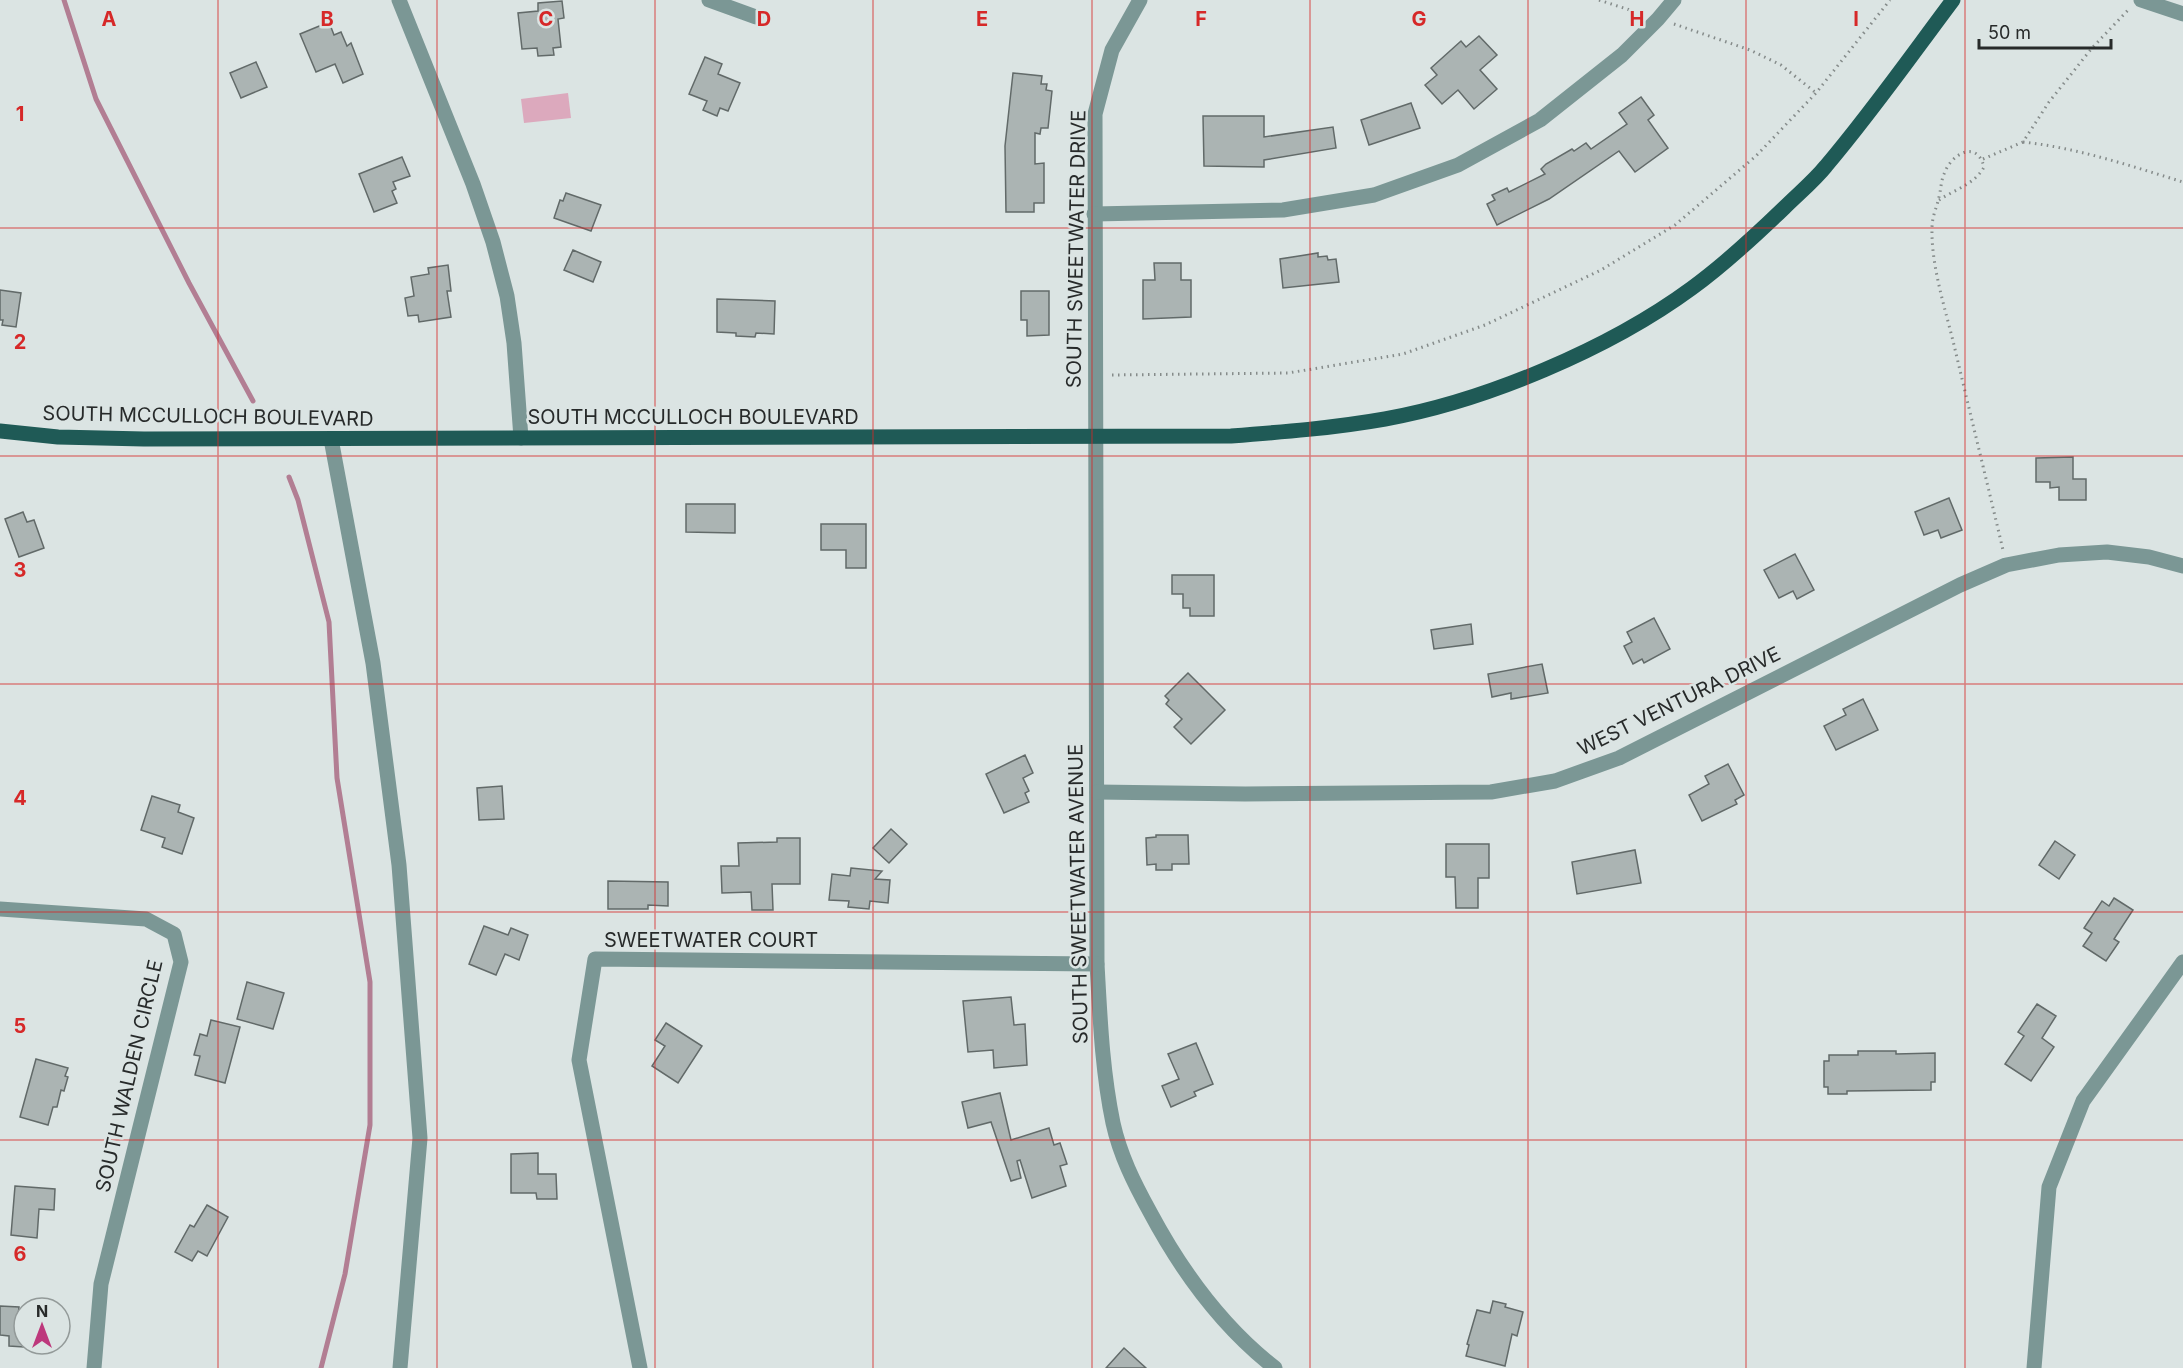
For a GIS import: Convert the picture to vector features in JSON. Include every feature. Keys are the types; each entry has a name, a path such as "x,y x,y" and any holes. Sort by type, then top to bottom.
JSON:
{"main road":[{"name":"SOUTH MCCULLOCH BOULEVARD","path":"0,431 58,437 144,440 1231,436 1309,430 1386,419 1478,396 1548,368 1618,334 1691,289 1758,234 1825,168 1953,0"}],"street":[{"path":"399,0 474,184 493,242 507,296 514,344 521,438"},
{"path":"709,0 756,17"},
{"name":"SOUTH SWEETWATER DRIVE","path":"1096,436 1095,114 1112,50 1140,0"},
{"path":"1094,214 1283,210 1374,195 1458,165 1540,120 1622,55 1674,0"},
{"path":"2136,3 2183,14"},
{"name":"SOUTH SWEETWATER AVENUE","path":"1096,436 1097,964 1102,1057 1114,1125 1129,1174 1188,1276 1224,1322 1275,1368"},
{"path":"331,439 374,663 399,865 420,1138 400,1368"},
{"name":"WEST VENTURA DRIVE","path":"1097,792 1245,794 1491,792 1555,782 1619,758 1960,585 2006,565 2060,555 2107,552 2149,557 2183,566"},
{"name":"SOUTH WALDEN CIRCLE","path":"0,909 147,920 174,934 181,962 101,1284 94,1368"},
{"name":"SWEETWATER COURT","path":"640,1368 579,1060 595,959 1097,964"},
{"path":"2034,1368 2049,1187 2083,1101 2183,962"}],"path":[{"path":"1599,0 1750,50 1781,65 1816,93"},
{"path":"1095,376 1288,373 1403,354 1485,325 1601,270 1675,225 1756,156 1816,93 1890,0"},
{"path":"2023,142 2049,102 2092,48 2136,3"},
{"path":"1982,159 2023,142 2089,155 2183,182"},
{"path":"1939,200 1980,174 1984,167 1982,159 1975,153 1966,152 1956,156 1944,174 1932,227 1936,266 2006,565"}],"shaded area":[{"path":"568,93 571,118 524,123 521,99"}],"building":[{"path":"562,1 564,18 558,19 561,47 553,48 554,55 538,56 537,48 522,49 518,13 538,11 538,3"},
{"path":"329,22 334,35 341,32 347,46 351,43 363,74 343,83 335,64 316,72 300,34"},
{"path":"1479,36 1497,55 1480,70 1497,89 1474,109 1458,90 1442,104 1425,85 1437,75 1431,68 1461,41 1466,47"},
{"path":"705,57 722,64 718,74 740,83 728,111 720,108 717,116 703,110 707,101 689,94"},
{"path":"256,62 267,87 241,98 230,73"},
{"path":"1013,73 1042,76 1041,84 1047,84 1046,90 1052,91 1048,128 1041,128 1040,134 1035,133 1035,164 1044,163 1044,203 1034,203 1034,212 1006,212 1005,146"},
{"path":"1641,97 1654,115 1648,120 1668,148 1635,172 1619,151 1549,199 1497,225 1487,204 1495,200 1492,195 1507,188 1509,192 1545,174 1541,169 1546,164 1572,149 1574,151 1586,143 1591,149 1627,124 1619,113"},
{"path":"1411,103 1420,128 1369,145 1361,120"},
{"path":"1203,116 1264,116 1264,137 1333,127 1336,148 1264,160 1264,167 1204,166"},
{"path":"402,157 410,176 393,182 396,189 392,191 397,203 374,212 359,174"},
{"path":"566,193 601,205 591,231 554,218 560,200 563,201"},
{"path":"573,250 601,262 593,282 564,270"},
{"path":"1318,253 1318,257 1327,256 1328,260 1336,259 1339,282 1283,288 1280,259"},
{"path":"1154,263 1181,263 1181,280 1191,280 1191,317 1143,319 1143,280 1155,280"},
{"path":"448,265 451,291 447,291 451,317 419,322 418,315 408,316 405,298 414,296 411,277 429,274 428,268"},
{"path":"0,290 21,293 16,327 2,325"},
{"path":"1021,291 1049,291 1049,335 1027,336 1027,320 1021,320"},
{"path":"717,299 775,301 774,334 756,333 755,337 717,332"},
{"path":"2073,457 2073,479 2086,479 2086,500 2059,500 2059,487 2050,488 2050,482 2036,482 2036,458"},
{"path":"1949,498 1962,530 1941,538 1938,530 1924,535 1915,512"},
{"path":"686,504 735,504 735,533 686,532"},
{"path":"23,512 27,522 34,520 44,548 19,557 5,519"},
{"path":"821,524 866,524 866,568 846,568 846,550 821,550"},
{"path":"1795,554 1814,590 1797,599 1793,591 1779,598 1764,570"},
{"path":"1172,575 1214,575 1214,616 1190,616 1190,608 1183,608 1183,594 1172,594"},
{"path":"1654,618 1670,649 1644,663 1642,659 1633,664 1624,646 1632,642 1627,632"},
{"path":"1471,624 1473,644 1434,649 1431,630"},
{"path":"1542,664 1548,693 1511,699 1511,693 1492,697 1488,674"},
{"path":"1188,673 1225,710 1191,744 1174,727 1182,719 1166,704 1169,700 1165,696"},
{"path":"1863,699 1878,730 1836,750 1824,726 1846,715 1843,709"},
{"path":"1025,755 1033,773 1023,778 1029,791 1025,793 1029,802 1004,813 986,774"},
{"path":"1728,764 1744,795 1735,800 1737,804 1702,821 1689,795 1709,784 1705,776"},
{"path":"502,786 504,819 479,820 477,788"},
{"path":"152,796 180,805 178,812 194,818 182,854 162,847 165,838 141,830"},
{"path":"891,829 907,844 889,863 873,848"},
{"path":"1156,835 1188,835 1189,864 1172,864 1172,870 1156,870 1156,864 1147,865 1146,838 1156,837"},
{"path":"777,838 800,838 800,884 772,884 773,910 752,910 751,892 722,893 721,866 739,866 738,843 777,842"},
{"path":"2055,841 2075,855 2059,879 2039,865"},
{"path":"1446,844 1489,844 1489,878 1478,878 1478,908 1456,908 1455,877 1446,877"},
{"path":"1635,850 1641,883 1577,894 1572,862"},
{"path":"851,868 882,871 875,879 890,880 888,903 870,901 869,909 848,907 849,901 829,900 832,874 850,876"},
{"path":"608,881 668,882 668,906 648,905 648,909 608,909"},
{"path":"2114,898 2133,910 2114,939 2119,942 2106,961 2083,946 2092,933 2084,928 2102,901 2109,906"},
{"path":"484,926 508,935 511,928 528,935 519,960 505,954 496,975 469,964"},
{"path":"247,982 284,993 273,1029 237,1019"},
{"path":"1011,997 1014,1025 1025,1024 1027,1065 994,1068 993,1050 968,1052 963,1001"},
{"path":"2037,1004 2056,1016 2042,1038 2054,1047 2031,1081 2005,1064 2024,1036 2018,1032"},
{"path":"211,1020 240,1027 225,1083 195,1075 200,1056 194,1055 200,1034 207,1036"},
{"path":"666,1023 702,1046 678,1083 652,1066 665,1046 655,1040"},
{"path":"1196,1043 1213,1084 1194,1092 1196,1096 1171,1107 1162,1086 1179,1079 1168,1054"},
{"path":"1858,1051 1896,1051 1896,1054 1935,1053 1935,1082 1931,1082 1931,1090 1847,1091 1847,1094 1828,1094 1828,1087 1824,1087 1824,1061 1829,1061 1829,1055 1858,1055"},
{"path":"36,1059 68,1068 64,1091 61,1090 57,1107 53,1107 48,1125 20,1117"},
{"path":"1000,1093 1011,1140 1049,1128 1054,1145 1060,1143 1067,1164 1060,1166 1066,1186 1032,1198 1020,1160 1017,1161 1021,1178 1011,1181 991,1122 968,1128 962,1102"},
{"path":"538,1153 538,1174 556,1174 557,1199 537,1199 536,1193 511,1193 511,1154"},
{"path":"15,1186 55,1189 54,1210 39,1209 37,1238 11,1235"},
{"path":"207,1205 228,1217 207,1256 198,1251 192,1261 175,1252 190,1225 194,1227"},
{"path":"1493,1301 1523,1312 1517,1336 1512,1334 1505,1366 1466,1356 1469,1345 1467,1344 1477,1310 1490,1313"},
{"path":"0,1306 12,1307 12,1346 9,1346 9,1336 0,1335"},
{"path":"1124,1348 1146,1368 1106,1368"}],"waterway":[{"path":"64,0 96,99 189,283 253,401"},
{"path":"289,477 298,500 329,622 337,778 370,982 370,1125 345,1274 321,1368"}]}
